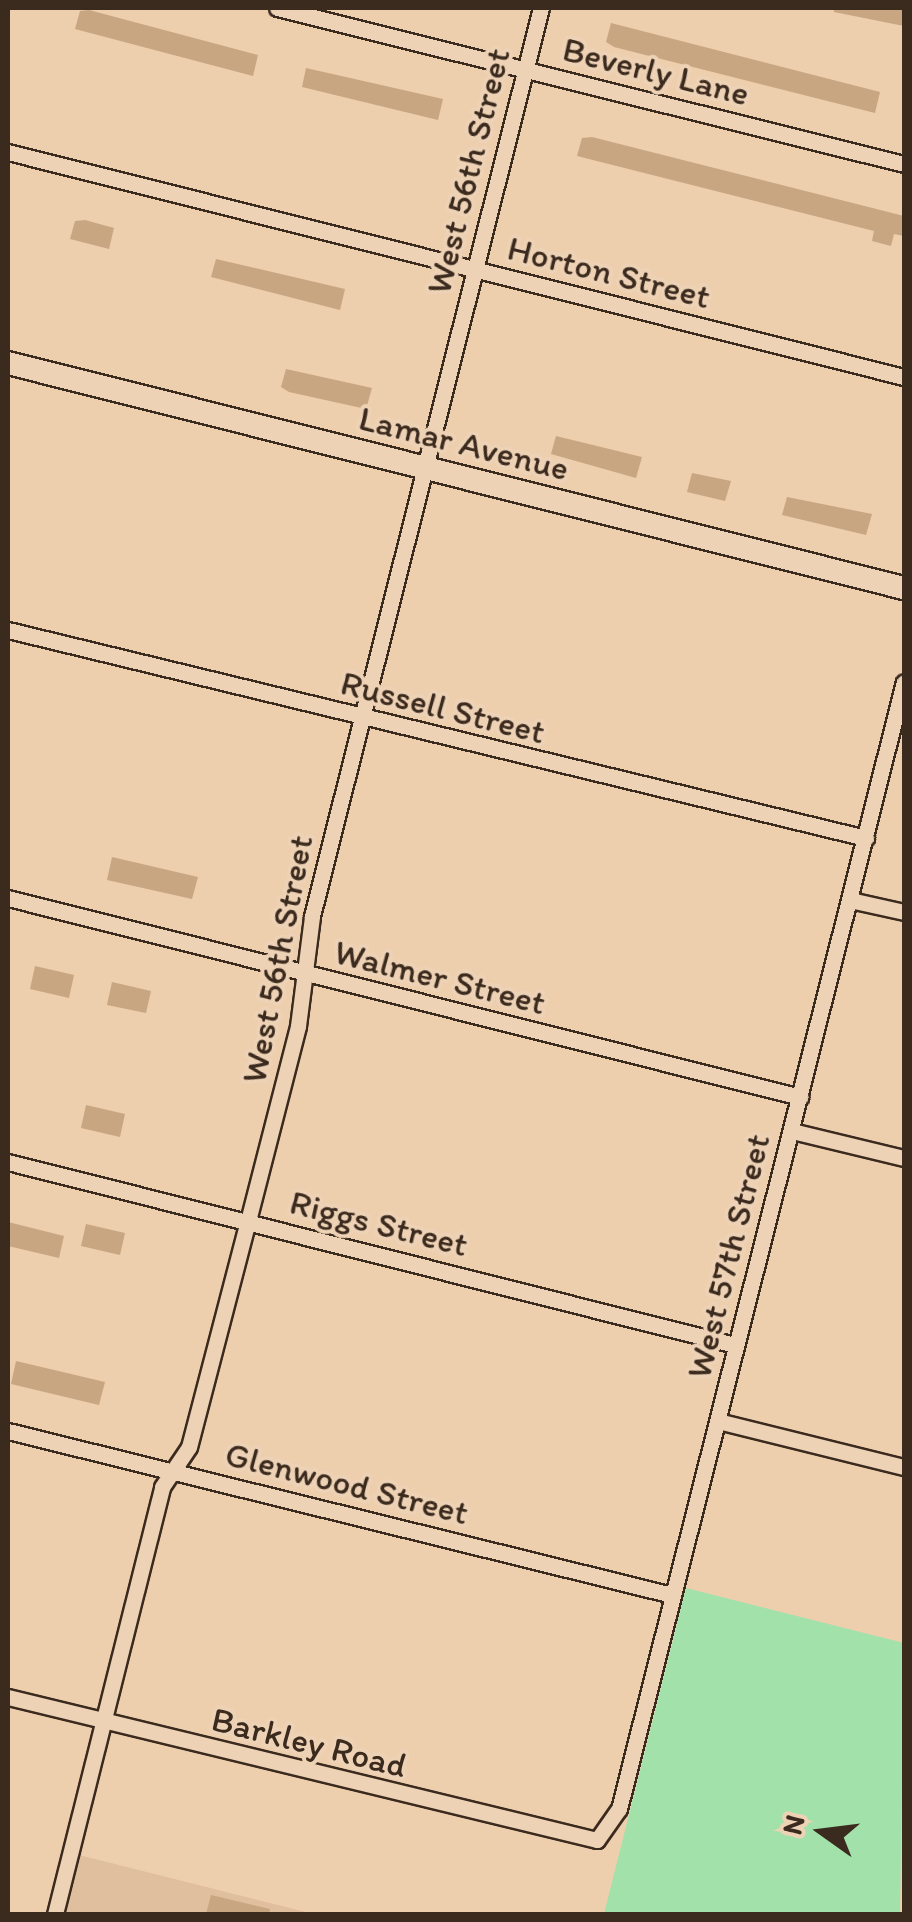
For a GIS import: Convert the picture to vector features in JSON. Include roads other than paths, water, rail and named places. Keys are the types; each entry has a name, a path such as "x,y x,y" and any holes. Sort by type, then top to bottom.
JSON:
{"street":[{"name":"Beverly Lane","path":"277,8 904,164"},
{"name":"West 56th Street","path":"55,1914 162,1487 189,1447 296,1034 305,943 541,8"},
{"name":"Horton Street","path":"8,152 904,377"},
{"name":"Lamar Avenue","path":"8,363 904,588"},
{"name":"Russell Street","path":"8,630 866,838"},
{"name":"West 57th Street","path":"597,1840 619,1809 904,682"},
{"name":"Walmer Street","path":"8,898 800,1096"},
{"path":"850,900 904,912"},
{"path":"792,1131 904,1158"},
{"name":"Riggs Street","path":"8,1162 735,1345"},
{"path":"718,1421 904,1467"},
{"name":"Glenwood Street","path":"8,1431 672,1595"},
{"name":"Barkley Road","path":"8,1698 597,1840"}]}
